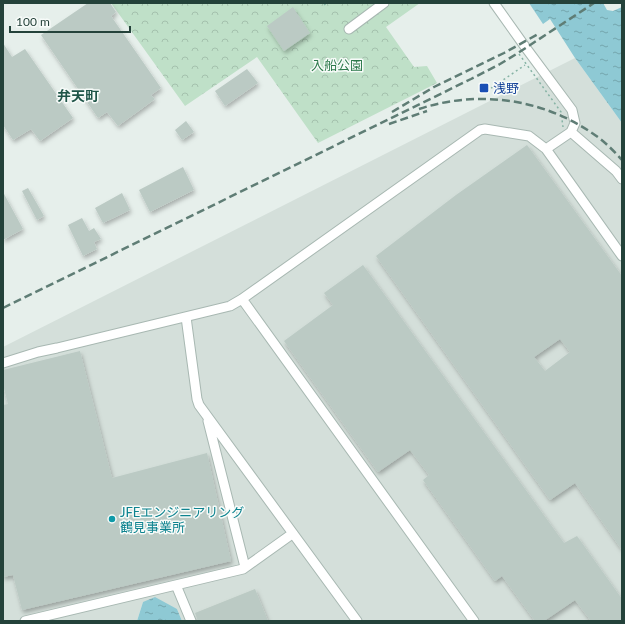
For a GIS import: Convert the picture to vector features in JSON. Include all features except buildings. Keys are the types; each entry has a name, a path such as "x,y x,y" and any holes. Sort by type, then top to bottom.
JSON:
{"street":[{"path":"349,29 384,3"},
{"path":"494,3 572,110 575,123 546,149"},
{"path":"3,363 38,352 230,306 480,130 485,129 529,136 546,149 622,256"},
{"path":"567,131 616,171 622,179"},
{"path":"242,299 474,621"},
{"path":"186,317 197,400 203,411 357,621"},
{"path":"206,416 245,567"},
{"path":"25,621 243,569 292,534"},
{"path":"176,585 191,621"}],"path":[{"path":"518,53 561,112 567,131"},
{"path":"487,91 526,65"}],"shaded area":[{"path":"575,58 622,123 622,621 182,621 177,609 143,602 137,621 3,621 3,347"}],"green space":[{"name":"入船公園","path":"111,3 420,3 386,27 414,67 427,66 437,83 318,143 257,57 185,106"}],"water":[{"path":"529,3 603,3 607,10 613,11 622,7 622,123 575,58 550,19 543,24"},
{"path":"155,597 177,609 182,621 137,621 143,602"}],"railway":[{"path":"3,308 471,79 518,53 594,3"},
{"path":"392,112 434,87 504,53 540,33"},
{"path":"419,109 441,103 486,99 530,105 552,112 572,121 600,139 622,160"},
{"path":"389,124 427,111"}],"place":[{"name":"浅野","path":"484,88"},
{"name":"JFEエンジニアリング 鶴見事業所","path":"112,519"}],"district":[{"name":"弁天町","path":"78,95"}]}
